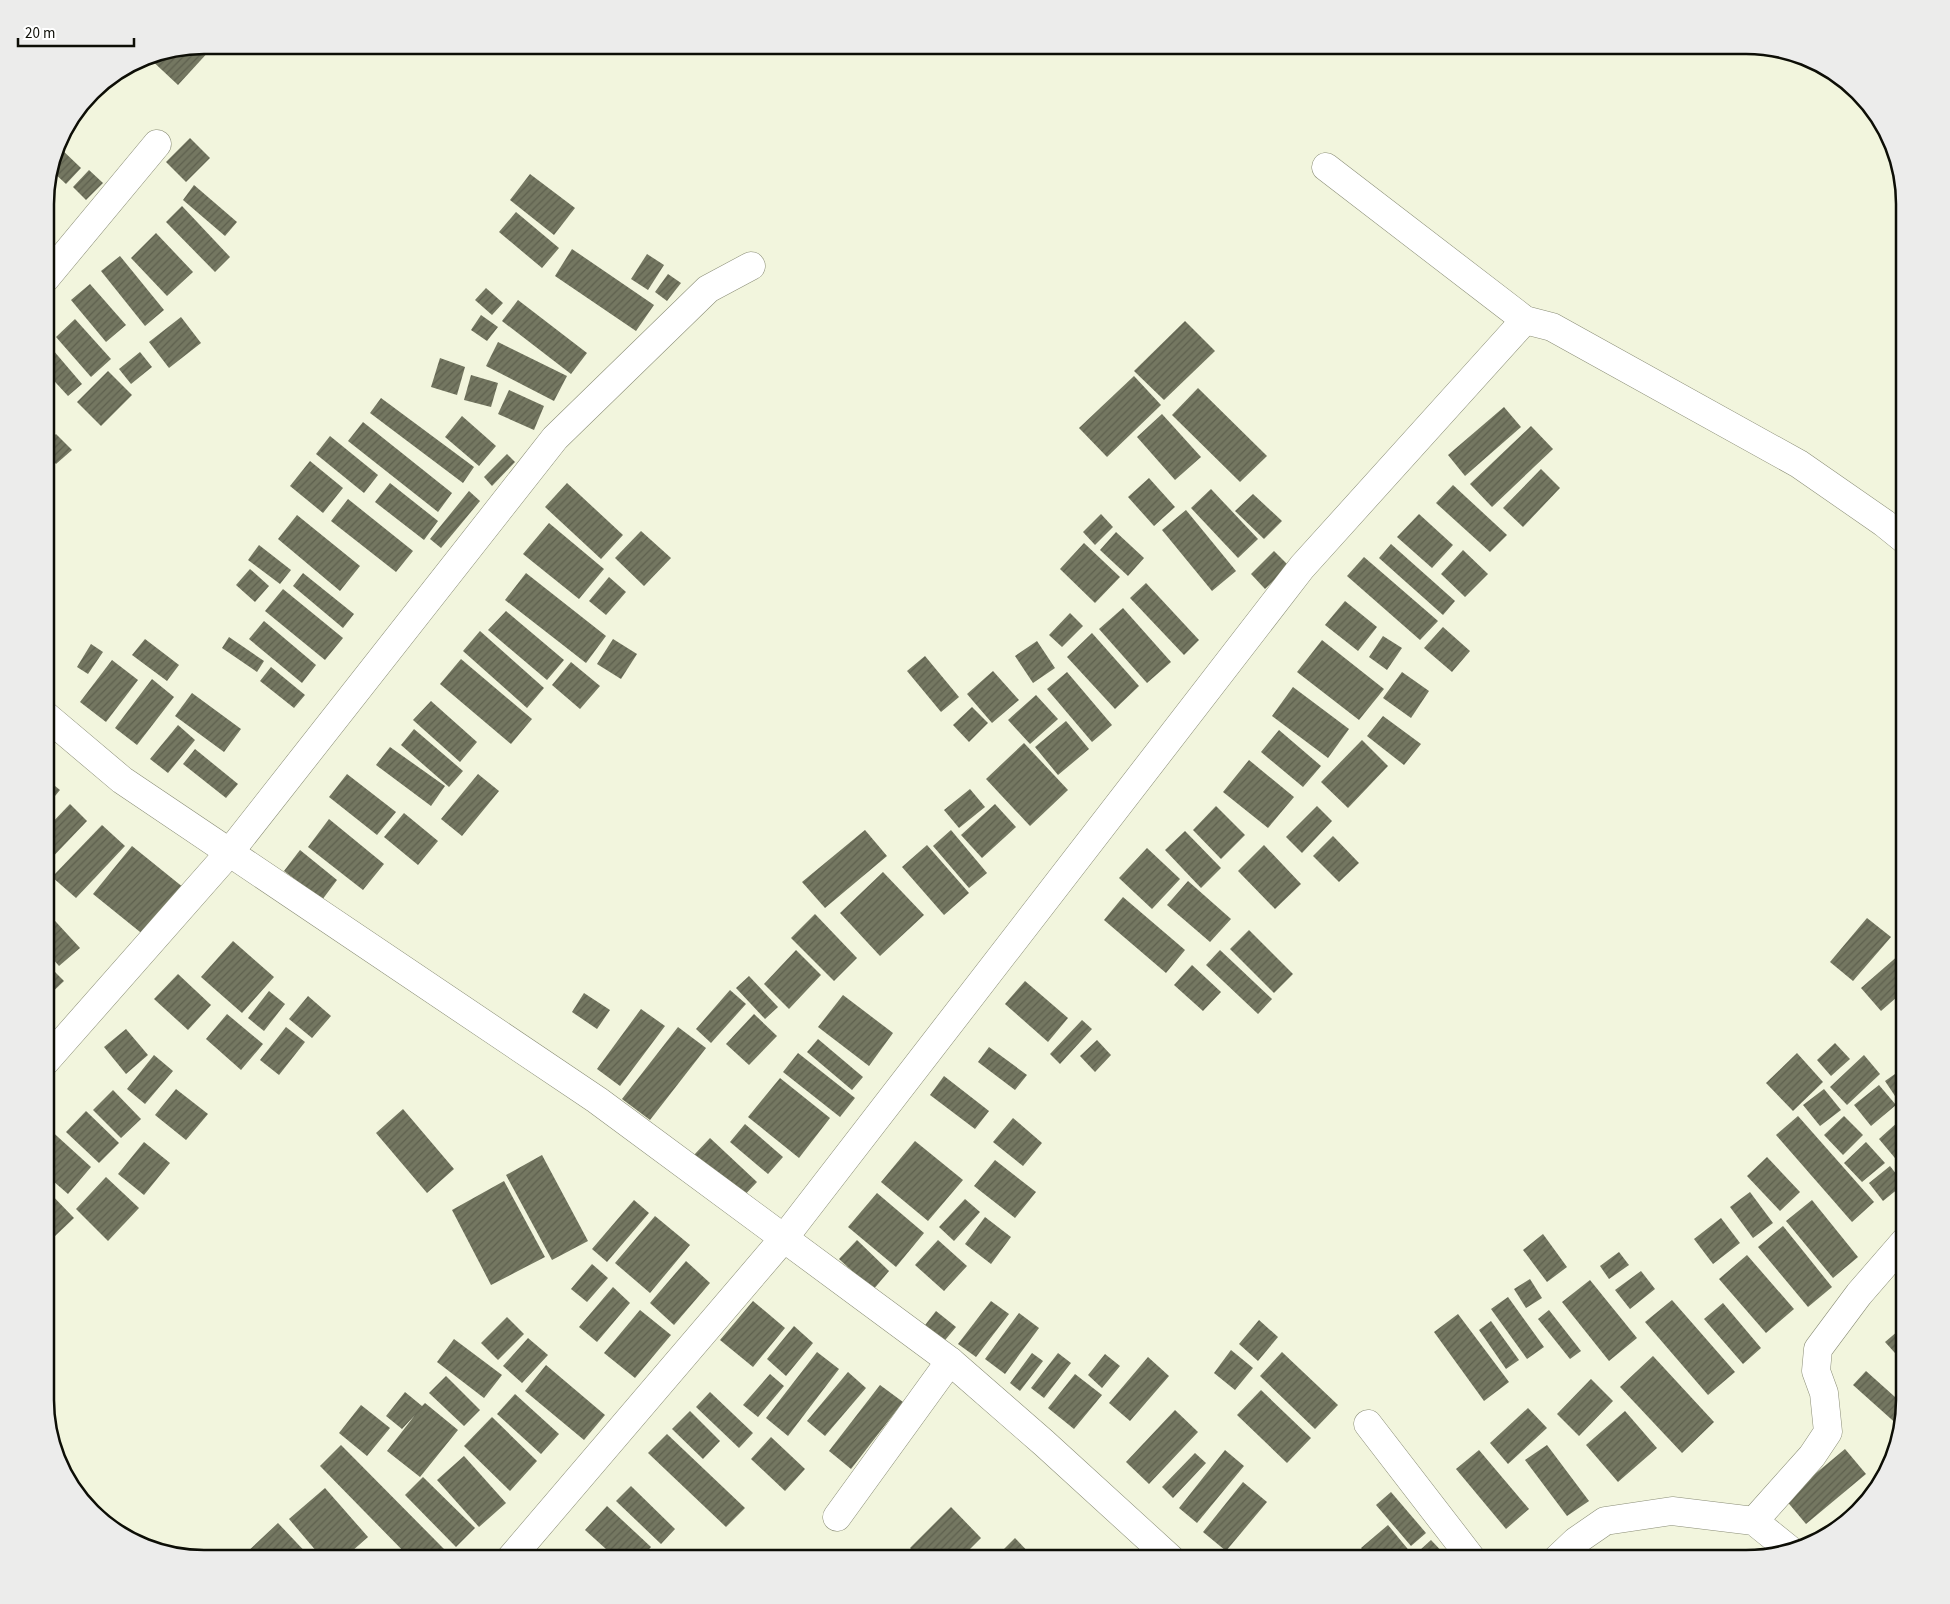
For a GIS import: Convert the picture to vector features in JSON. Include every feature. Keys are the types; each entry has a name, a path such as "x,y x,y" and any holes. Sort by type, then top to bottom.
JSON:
{"street":[{"path":"54,268 157,144"},
{"path":"1326,167 1525,320 1552,328 1799,464 1896,533"},
{"path":"54,1052 229,853 555,438 708,290 751,266"},
{"path":"518,1550 784,1238 1302,566 1525,320"},
{"path":"54,723 122,780 597,1100 950,1360 1161,1550"},
{"path":"1754,1521 1812,1456 1828,1432 1824,1393 1816,1370 1818,1349 1859,1294 1896,1251"},
{"path":"837,1517 950,1360"},
{"path":"1368,1424 1465,1550"},
{"path":"1566,1550 1605,1521 1672,1511 1754,1521 1784,1545"}],"building":[{"path":"206,54 178,85 154,62 184,55"},
{"path":"190,138 210,158 186,182 166,162"},
{"path":"63,151 81,168 66,184 57,175"},
{"path":"89,170 103,183 86,200 73,187"},
{"path":"530,174 575,208 554,235 510,200"},
{"path":"194,185 237,222 225,236 183,200"},
{"path":"182,206 230,257 215,272 166,222"},
{"path":"516,212 559,248 542,268 499,232"},
{"path":"156,233 193,272 167,296 131,258"},
{"path":"572,249 654,305 636,331 555,276"},
{"path":"647,254 664,265 648,290 631,279"},
{"path":"120,256 164,310 145,326 101,271"},
{"path":"668,274 681,283 667,301 655,292"},
{"path":"90,284 126,325 106,342 71,300"},
{"path":"486,288 503,303 492,315 475,300"},
{"path":"518,300 587,353 571,374 502,321"},
{"path":"481,315 498,327 487,341 471,330"},
{"path":"181,317 201,343 169,368 149,342"},
{"path":"75,319 111,359 91,377 56,337"},
{"path":"1185,321 1215,351 1164,400 1134,371"},
{"path":"498,342 567,376 554,401 486,366"},
{"path":"54,351 82,384 68,396 54,381"},
{"path":"140,352 152,367 131,384 119,369"},
{"path":"440,358 465,367 457,395 431,387"},
{"path":"108,371 132,395 101,426 77,402"},
{"path":"471,375 498,383 491,407 464,400"},
{"path":"1134,376 1161,405 1107,457 1079,428"},
{"path":"1198,388 1267,456 1240,482 1172,415"},
{"path":"509,390 544,406 534,430 498,414"},
{"path":"381,398 474,467 463,483 370,413"},
{"path":"1504,407 1521,427 1465,476 1448,455"},
{"path":"1162,414 1201,457 1175,480 1137,437"},
{"path":"462,416 496,446 479,466 445,437"},
{"path":"363,422 452,493 438,512 348,441"},
{"path":"1531,426 1553,449 1492,507 1470,484"},
{"path":"56,434 72,450 56,464 54,462 54,436"},
{"path":"330,436 378,475 364,493 316,454"},
{"path":"507,454 515,462 492,486 484,477"},
{"path":"310,461 343,488 323,513 290,486"},
{"path":"1541,469 1560,488 1523,527 1503,508"},
{"path":"1149,478 1175,507 1154,526 1128,497"},
{"path":"390,483 438,521 424,540 375,502"},
{"path":"567,483 623,535 601,559 545,507"},
{"path":"1453,485 1507,535 1490,552 1436,503"},
{"path":"1211,489 1258,539 1238,558 1191,508"},
{"path":"469,491 480,501 441,548 430,539"},
{"path":"1253,494 1282,521 1264,539 1235,511"},
{"path":"348,499 413,551 396,572 331,521"},
{"path":"1186,510 1236,571 1212,591 1162,530"},
{"path":"1101,514 1113,527 1095,545 1083,532"},
{"path":"1419,514 1453,545 1432,568 1397,537"},
{"path":"297,515 360,566 340,591 278,539"},
{"path":"549,523 604,569 579,599 523,554"},
{"path":"641,531 671,558 644,586 615,558"},
{"path":"1116,532 1144,558 1128,576 1100,550"},
{"path":"1084,543 1120,577 1095,603 1060,569"},
{"path":"1391,544 1455,601 1443,615 1379,558"},
{"path":"259,545 291,570 280,584 248,560"},
{"path":"1463,550 1488,574 1465,597 1441,574"},
{"path":"1274,551 1289,566 1265,589 1251,574"},
{"path":"1364,557 1438,621 1420,640 1347,576"},
{"path":"250,569 269,586 255,602 236,585"},
{"path":"303,573 354,614 343,628 293,586"},
{"path":"526,573 606,636 586,663 505,600"},
{"path":"609,577 626,592 606,615 589,601"},
{"path":"1146,583 1199,640 1184,655 1130,598"},
{"path":"283,589 343,638 325,660 265,611"},
{"path":"1345,601 1377,627 1358,651 1325,625"},
{"path":"1123,608 1171,662 1147,683 1099,629"},
{"path":"506,611 564,660 547,680 488,630"},
{"path":"1070,613 1083,626 1062,647 1049,635"},
{"path":"264,621 316,665 302,683 249,639"},
{"path":"1443,627 1470,651 1452,672 1424,648"},
{"path":"480,631 544,688 527,708 463,651"},
{"path":"1092,633 1139,686 1115,709 1067,657"},
{"path":"1383,636 1402,648 1387,670 1369,657"},
{"path":"229,637 264,661 257,672 222,648"},
{"path":"145,639 179,665 167,681 132,655"},
{"path":"613,639 637,654 621,679 597,664"},
{"path":"1322,640 1384,689 1359,720 1297,672"},
{"path":"1037,641 1055,668 1033,683 1015,656"},
{"path":"91,644 103,652 88,674 77,667"},
{"path":"925,656 959,697 941,712 907,671"},
{"path":"461,659 532,719 511,744 440,684"},
{"path":"112,660 138,680 106,722 80,702"},
{"path":"571,662 600,686 580,709 552,685"},
{"path":"271,667 305,695 294,708 260,681"},
{"path":"993,671 1019,700 992,723 967,694"},
{"path":"1067,672 1112,725 1092,742 1047,689"},
{"path":"1402,672 1429,691 1411,718 1383,698"},
{"path":"152,679 174,697 137,745 115,728"},
{"path":"1293,687 1349,729 1328,758 1272,716"},
{"path":"192,693 241,729 224,752 175,716"},
{"path":"1036,695 1058,719 1030,744 1008,720"},
{"path":"431,701 477,742 460,762 413,720"},
{"path":"972,707 988,723 969,742 953,725"},
{"path":"1383,716 1421,744 1404,765 1367,736"},
{"path":"1066,721 1089,749 1058,775 1035,747"},
{"path":"178,725 195,740 168,773 150,759"},
{"path":"414,729 463,771 449,787 401,745"},
{"path":"1279,730 1321,766 1303,787 1261,752"},
{"path":"1362,740 1388,766 1348,808 1321,782"},
{"path":"1024,743 1068,790 1030,826 986,779"},
{"path":"390,747 445,786 431,806 376,765"},
{"path":"195,749 238,784 226,798 183,764"},
{"path":"1249,760 1294,797 1268,828 1223,792"},
{"path":"347,774 396,812 377,835 329,797"},
{"path":"478,774 499,791 462,836 441,819"},
{"path":"54,785 60,790 54,797"},
{"path":"970,789 985,807 959,828 944,810"},
{"path":"70,804 87,821 54,856 54,821"},
{"path":"995,804 1016,827 982,858 961,835"},
{"path":"1216,806 1245,835 1221,859 1193,830"},
{"path":"1317,806 1332,821 1302,853 1286,837"},
{"path":"404,813 438,841 418,865 384,837"},
{"path":"329,819 384,864 363,890 308,847"},
{"path":"102,825 125,846 76,898 54,879 54,875"},
{"path":"865,830 887,856 825,908 802,882"},
{"path":"951,830 987,873 969,888 933,846"},
{"path":"1185,831 1221,868 1201,888 1165,850"},
{"path":"1333,836 1359,863 1339,882 1313,856"},
{"path":"927,845 969,893 944,915 902,867"},
{"path":"1264,845 1301,884 1275,909 1238,871"},
{"path":"132,846 184,888 145,936 93,894"},
{"path":"1147,848 1180,879 1152,909 1119,878"},
{"path":"300,850 337,880 322,900 284,871"},
{"path":"883,872 924,915 880,956 840,913"},
{"path":"1188,881 1231,919 1210,942 1167,905"},
{"path":"1123,897 1185,950 1166,973 1104,920"},
{"path":"815,914 857,958 834,981 791,938"},
{"path":"1867,918 1891,937 1853,981 1830,962"},
{"path":"54,920 80,948 59,966 54,960"},
{"path":"1249,930 1293,974 1274,993 1230,949"},
{"path":"233,941 274,977 242,1013 201,977"},
{"path":"796,950 821,975 789,1009 764,984"},
{"path":"1220,950 1272,999 1258,1014 1206,965"},
{"path":"1896,957 1896,998 1881,1011 1861,988"},
{"path":"1192,965 1221,992 1203,1011 1174,985"},
{"path":"54,971 64,981 54,990"},
{"path":"178,974 211,1005 188,1030 154,999"},
{"path":"749,976 778,1007 765,1019 736,988"},
{"path":"1025,981 1068,1018 1048,1042 1005,1004"},
{"path":"730,990 746,1004 711,1043 696,1029"},
{"path":"269,991 285,1004 264,1031 248,1018"},
{"path":"584,993 610,1010 597,1029 572,1012"},
{"path":"843,995 893,1033 869,1066 818,1027"},
{"path":"308,996 331,1016 312,1038 289,1019"},
{"path":"641,1009 665,1026 620,1086 597,1069"},
{"path":"227,1014 263,1044 241,1070 206,1039"},
{"path":"754,1014 777,1036 749,1065 726,1044"},
{"path":"1082,1020 1092,1029 1060,1064 1050,1054"},
{"path":"286,1027 305,1042 279,1075 260,1060"},
{"path":"678,1027 706,1048 650,1120 622,1099"},
{"path":"126,1029 148,1055 126,1074 104,1047"},
{"path":"818,1039 863,1077 852,1090 807,1052"},
{"path":"1097,1040 1111,1055 1095,1072 1080,1056"},
{"path":"1835,1043 1850,1059 1831,1076 1817,1060"},
{"path":"989,1047 1027,1075 1015,1090 978,1062"},
{"path":"798,1053 855,1098 840,1117 783,1072"},
{"path":"1797,1053 1823,1082 1793,1111 1766,1083"},
{"path":"154,1055 173,1071 145,1104 127,1089"},
{"path":"1864,1055 1880,1074 1847,1105 1830,1087"},
{"path":"1896,1073 1896,1098 1885,1081"},
{"path":"944,1076 989,1111 975,1129 930,1095"},
{"path":"780,1078 830,1118 799,1158 748,1117"},
{"path":"1879,1085 1896,1105 1871,1126 1854,1105"},
{"path":"176,1089 208,1114 186,1140 155,1115"},
{"path":"1824,1089 1841,1110 1820,1126 1803,1105"},
{"path":"113,1090 141,1119 121,1138 93,1110"},
{"path":"403,1109 454,1169 427,1193 376,1133"},
{"path":"86,1111 119,1143 99,1163 66,1132"},
{"path":"1798,1116 1874,1202 1852,1222 1776,1135"},
{"path":"1844,1116 1863,1135 1843,1155 1824,1135"},
{"path":"1013,1118 1042,1143 1023,1166 993,1142"},
{"path":"745,1124 783,1157 768,1174 730,1142"},
{"path":"1896,1124 1896,1159 1879,1139"},
{"path":"54,1133 91,1167 68,1194 54,1182"},
{"path":"710,1138 757,1182 740,1200 694,1155"},
{"path":"915,1141 963,1180 928,1221 881,1182"},
{"path":"144,1142 170,1163 144,1195 118,1174"},
{"path":"1866,1142 1885,1163 1862,1182 1844,1163"},
{"path":"542,1155 588,1241 552,1260 506,1175"},
{"path":"1767,1157 1800,1192 1780,1211 1747,1176"},
{"path":"995,1160 1036,1192 1015,1218 974,1186"},
{"path":"1890,1166 1896,1174 1896,1190 1883,1201 1869,1183"},
{"path":"106,1177 139,1208 108,1241 76,1209"},
{"path":"504,1181 545,1257 491,1285 452,1210"},
{"path":"1750,1192 1773,1223 1753,1238 1730,1207"},
{"path":"877,1193 924,1233 896,1267 848,1227"},
{"path":"54,1197 74,1218 54,1237"},
{"path":"965,1199 980,1212 954,1241 939,1227"},
{"path":"634,1200 649,1213 607,1262 592,1249"},
{"path":"1812,1200 1858,1257 1833,1278 1786,1221"},
{"path":"655,1216 690,1245 650,1293 615,1263"},
{"path":"985,1217 1011,1237 991,1264 965,1244"},
{"path":"1721,1218 1740,1243 1713,1264 1694,1239"},
{"path":"1783,1226 1832,1287 1808,1307 1758,1247"},
{"path":"1543,1234 1567,1267 1547,1282 1523,1250"},
{"path":"857,1240 889,1271 873,1290 839,1259"},
{"path":"938,1240 967,1266 944,1291 915,1265"},
{"path":"1619,1252 1629,1265 1609,1279 1600,1266"},
{"path":"1747,1255 1794,1309 1766,1333 1719,1279"},
{"path":"686,1261 710,1283 674,1325 650,1303"},
{"path":"592,1264 608,1278 587,1302 571,1289"},
{"path":"1641,1271 1655,1289 1630,1309 1615,1290"},
{"path":"1530,1279 1542,1298 1526,1308 1514,1289"},
{"path":"1590,1280 1637,1338 1609,1361 1562,1302"},
{"path":"613,1287 630,1303 597,1342 579,1327"},
{"path":"1508,1297 1544,1347 1527,1359 1491,1309"},
{"path":"1672,1300 1735,1372 1708,1395 1645,1322"},
{"path":"753,1301 785,1328 753,1367 720,1340"},
{"path":"991,1301 1009,1314 976,1357 958,1344"},
{"path":"1723,1303 1761,1348 1743,1364 1704,1319"},
{"path":"640,1310 671,1335 635,1378 604,1353"},
{"path":"1549,1310 1581,1351 1570,1359 1538,1319"},
{"path":"936,1311 956,1327 941,1345 922,1329"},
{"path":"1019,1313 1039,1328 1005,1374 985,1359"},
{"path":"1458,1314 1509,1382 1484,1401 1434,1332"},
{"path":"507,1317 524,1334 498,1360 481,1343"},
{"path":"1259,1320 1278,1337 1258,1361 1239,1344"},
{"path":"1491,1321 1519,1360 1506,1369 1479,1330"},
{"path":"794,1326 813,1343 786,1376 767,1359"},
{"path":"1896,1333 1896,1354 1885,1342"},
{"path":"528,1338 548,1355 522,1383 503,1366"},
{"path":"454,1339 502,1375 484,1398 437,1362"},
{"path":"1231,1350 1253,1368 1235,1390 1214,1373"},
{"path":"817,1352 839,1369 788,1436 766,1418"},
{"path":"1282,1352 1338,1405 1315,1429 1260,1376"},
{"path":"1032,1353 1043,1361 1020,1391 1010,1383"},
{"path":"1058,1353 1071,1363 1044,1398 1031,1388"},
{"path":"1105,1354 1120,1366 1102,1388 1088,1375"},
{"path":"1653,1356 1714,1422 1682,1453 1620,1387"},
{"path":"1148,1357 1169,1376 1130,1421 1109,1403"},
{"path":"546,1365 605,1415 584,1440 525,1391"},
{"path":"1866,1371 1896,1398 1894,1422 1853,1385"},
{"path":"848,1372 866,1388 825,1436 807,1421"},
{"path":"770,1374 784,1386 758,1417 743,1405"},
{"path":"1075,1374 1102,1395 1074,1429 1048,1408"},
{"path":"446,1376 480,1410 464,1426 429,1393"},
{"path":"1591,1379 1613,1401 1579,1436 1557,1414"},
{"path":"880,1385 903,1402 851,1469 829,1451"},
{"path":"1261,1390 1311,1438 1287,1463 1237,1415"},
{"path":"405,1392 422,1406 425,1403 458,1430 420,1477 387,1451 415,1415 402,1429 386,1416"},
{"path":"710,1392 753,1433 739,1448 696,1407"},
{"path":"515,1394 559,1434 541,1454 497,1414"},
{"path":"361,1405 390,1428 367,1456 339,1433"},
{"path":"1528,1408 1547,1428 1508,1464 1490,1443"},
{"path":"1175,1410 1198,1432 1149,1484 1126,1462"},
{"path":"690,1411 720,1441 703,1459 672,1429"},
{"path":"1625,1411 1657,1448 1618,1482 1586,1445"},
{"path":"492,1417 537,1461 510,1491 464,1446"},
{"path":"667,1434 745,1508 726,1527 648,1453"},
{"path":"771,1437 805,1469 785,1491 751,1459"},
{"path":"341,1445 444,1549 402,1550 320,1466"},
{"path":"1547,1445 1589,1501 1567,1516 1525,1460"},
{"path":"1845,1449 1866,1474 1806,1524 1785,1499"},
{"path":"1225,1450 1244,1466 1197,1523 1179,1508"},
{"path":"1479,1450 1529,1509 1506,1529 1456,1469"},
{"path":"1195,1453 1206,1463 1173,1498 1162,1487"},
{"path":"464,1456 506,1503 479,1527 437,1480"},
{"path":"423,1477 475,1528 456,1547 405,1495"},
{"path":"1243,1482 1267,1502 1227,1550 1203,1532"},
{"path":"631,1486 675,1529 661,1544 616,1501"},
{"path":"325,1488 368,1537 353,1550 315,1550 289,1519"},
{"path":"1391,1492 1426,1533 1411,1546 1376,1505"},
{"path":"607,1506 651,1547 648,1550 607,1550 585,1530"},
{"path":"951,1507 981,1538 969,1550 912,1550 910,1548"},
{"path":"278,1523 304,1550 249,1550"},
{"path":"1388,1525 1409,1550 1363,1550 1361,1548"},
{"path":"1015,1538 1026,1550 1003,1550"},
{"path":"1431,1540 1440,1550 1420,1550"}]}
